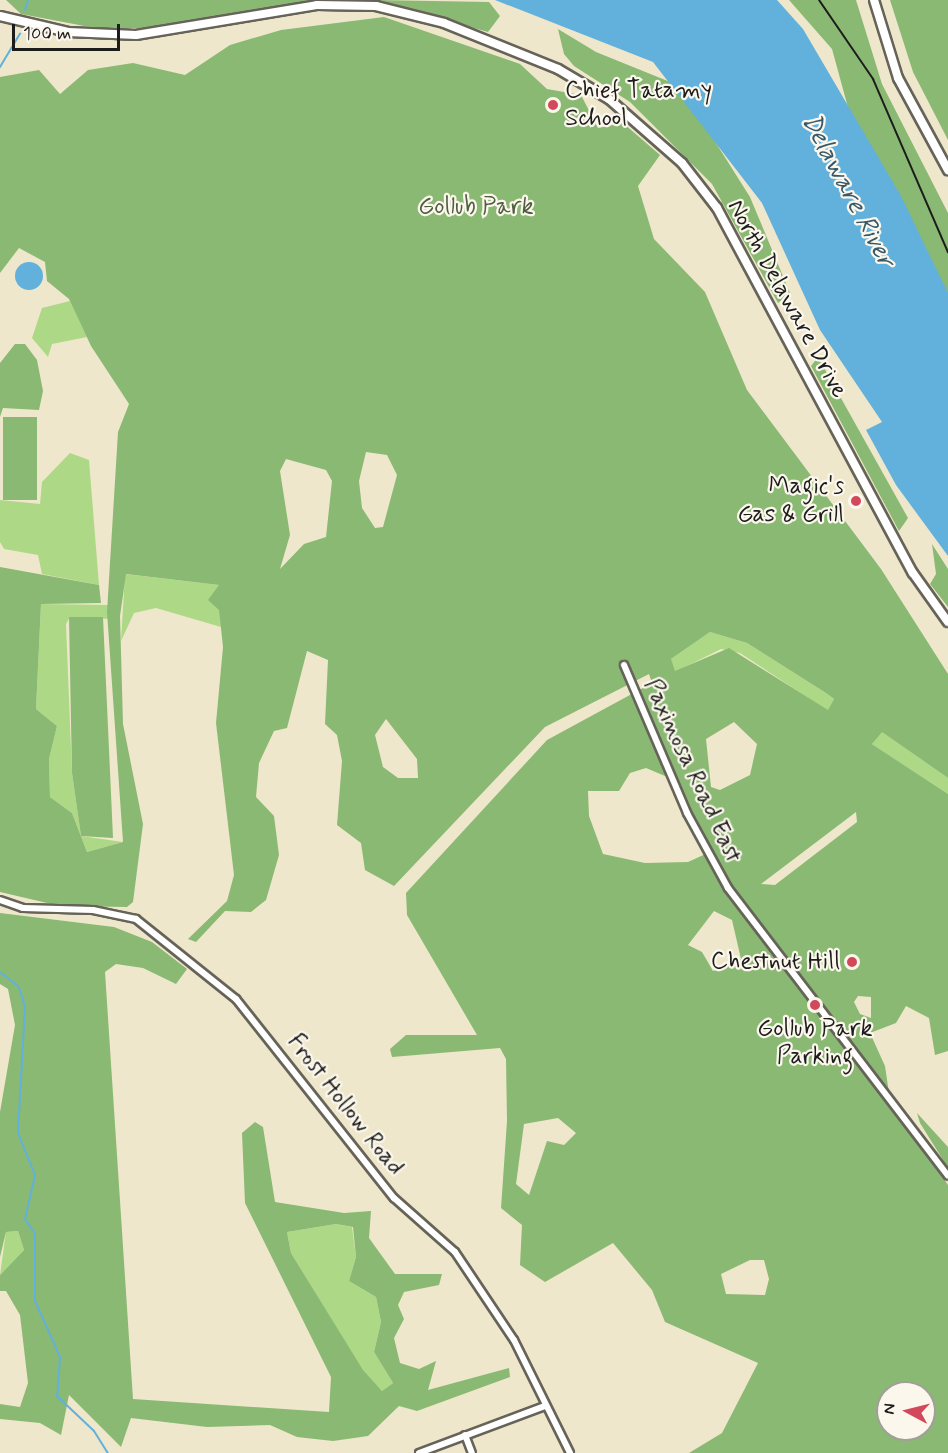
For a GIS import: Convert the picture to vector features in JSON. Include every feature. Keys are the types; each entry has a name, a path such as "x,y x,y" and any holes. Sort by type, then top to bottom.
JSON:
{"main road":[{"name":"North Delaware Drive","path":"1,20 68,32 136,35 317,5 376,6 444,23 558,69 609,99 682,163 717,208 908,563 948,622"}],"street":[{"path":"874,0 898,78 948,170"},
{"name":"Paxinosa Road East","path":"624,665 687,813 728,888 948,1176"},
{"name":"Frost Hollow Road","path":"0,900 23,908 93,910 136,919 236,999 394,1198 453,1249 514,1340 570,1453"},
{"path":"419,1453 545,1406"},
{"path":"465,1435 472,1453"}],"green space":[{"path":"6,0 309,0 209,23 159,28 95,28 21,14"},
{"path":"375,0 489,2 500,16 488,32"},
{"path":"789,0 856,0 882,84 948,213 948,314 855,133 832,49"},
{"path":"890,0 948,0 948,140 913,72"},
{"name":"Gollub Park","path":"384,17 520,64 547,89 581,95 598,128 623,123 660,155 638,186 654,239 705,292 747,390 881,569 948,674 948,778 882,732 872,744 948,794 948,1051 935,1055 929,1018 906,1006 896,1023 870,1033 885,1066 890,1100 948,1185 948,1453 689,1453 722,1433 758,1363 665,1322 652,1290 613,1243 545,1282 520,1265 522,1225 501,1208 507,1121 506,1059 500,1048 392,1057 390,1049 406,1035 477,1035 407,915 406,893 547,740 652,683 649,674 545,727 394,886 365,870 361,843 337,825 342,761 337,735 325,724 328,660 307,651 287,728 274,731 259,763 256,797 274,816 279,855 266,900 251,912 225,911 196,942 188,939 227,901 234,875 216,723 223,647 219,610 208,600 219,585 126,574 120,616 123,724 143,824 133,902 127,907 60,906 0,892 0,567 99,585 101,603 41,604 36,709 57,726 49,759 50,797 72,813 87,852 123,842 107,612 118,432 129,404 91,346 69,299 47,281 45,262 19,248 0,273 0,77 39,70 60,94 88,70 133,63 185,75 230,45 281,30","holes":["366,452 387,455 397,475 383,527 375,528 362,508 359,481","286,459 326,470 332,481 326,537 304,544 280,569 290,535 280,471","710,632 747,643 834,699 828,710 729,648 675,671 671,659","386,719 417,759 418,778 398,778 383,767 375,735","734,722 757,744 750,775 720,790 711,787 706,739","646,768 677,781 710,852 688,862 645,863 603,854 589,816 588,791 619,791 630,773","856,812 857,822 775,885 761,884","714,911 732,920 741,959 713,971 702,952 688,945","858,996 871,997 871,1018 860,1014 854,1002","558,1118 576,1133 564,1145 547,1141 529,1195 516,1184 524,1124","750,1260 764,1260 769,1279 765,1295 726,1294 721,1274"]},
{"path":"558,29 596,52 680,86 750,197 790,293 778,303 712,184 630,102 574,66 564,54"},
{"path":"70,301 87,337 52,344 48,357 32,338 42,308"},
{"path":"15,344 25,344 37,360 43,391 39,410 3,408 0,417 0,363"},
{"path":"818,357 908,518 899,531 811,366"},
{"path":"3,417 37,417 37,500 3,500"},
{"path":"70,453 89,460 99,585 42,574 38,555 4,549 0,542 0,500 40,504 42,482"},
{"path":"932,544 948,569 948,607 930,584 936,574"},
{"path":"125,574 219,585 221,627 156,608 134,613 121,641"},
{"path":"41,604 108,605 109,619 70,617 66,624 72,773 81,836 123,842 87,852 72,813 50,797 49,759 57,726 36,709"},
{"path":"69,617 103,617 113,838 81,836 72,773"},
{"path":"710,632 747,643 826,693 834,699 828,711 740,653 721,649 653,683 671,659"},
{"path":"881,731 948,778 948,794 872,744"},
{"path":"0,913 114,927 152,942 187,969 176,984 143,968 116,964 105,972 133,1399 329,1412 331,1377 245,1203 242,1133 255,1122 263,1127 275,1202 344,1213 371,1211 369,1238 395,1274 442,1274 439,1285 404,1292 398,1305 404,1319 394,1338 400,1363 419,1369 436,1361 428,1390 509,1368 510,1377 417,1411 399,1406 368,1436 333,1441 297,1437 270,1425 207,1427 131,1418 121,1447 69,1395 61,1435 40,1423 0,1419 0,1404 20,1407 28,1383 20,1315 6,1291 0,1291 0,1275 24,1250 18,1231 6,1232 0,1257 0,1112 15,1025 8,989 0,984","holes":["336,1224 353,1227 356,1257 349,1281 376,1297 381,1322 374,1352 393,1383 382,1391 363,1370 291,1253 287,1232"]},
{"path":"917,1113 948,1147 948,1168 920,1123"},
{"path":"336,1224 352,1227 356,1257 349,1281 376,1297 381,1322 374,1352 393,1383 382,1391 363,1371 291,1253 287,1232"},
{"path":"18,1231 24,1250 0,1275 6,1232"}],"water":[{"name":"Delaware River","path":"495,0 777,0 803,29 901,196 948,293 948,556 896,485 866,430 882,422 820,330 762,203 653,62"},
{"path":"29,262 39,266 43,276 39,286 29,290 19,286 15,276 19,266"}],"waterway":[{"path":"25,10 28,0"},
{"path":"0,67 20,34"},
{"path":"0,972 19,987 25,1007 18,1133 35,1175 25,1219 35,1234 35,1301 60,1357 57,1396 94,1431 108,1453"}],"railway":[{"path":"819,0 873,79 948,252"}],"place":[{"name":"Chief Tatamy School","path":"553,105"},
{"name":"Magic's Gas & Grill","path":"856,501"},
{"name":"Chestnut Hill","path":"852,962"},
{"name":"Gollub Park Parking","path":"815,1005"}]}
